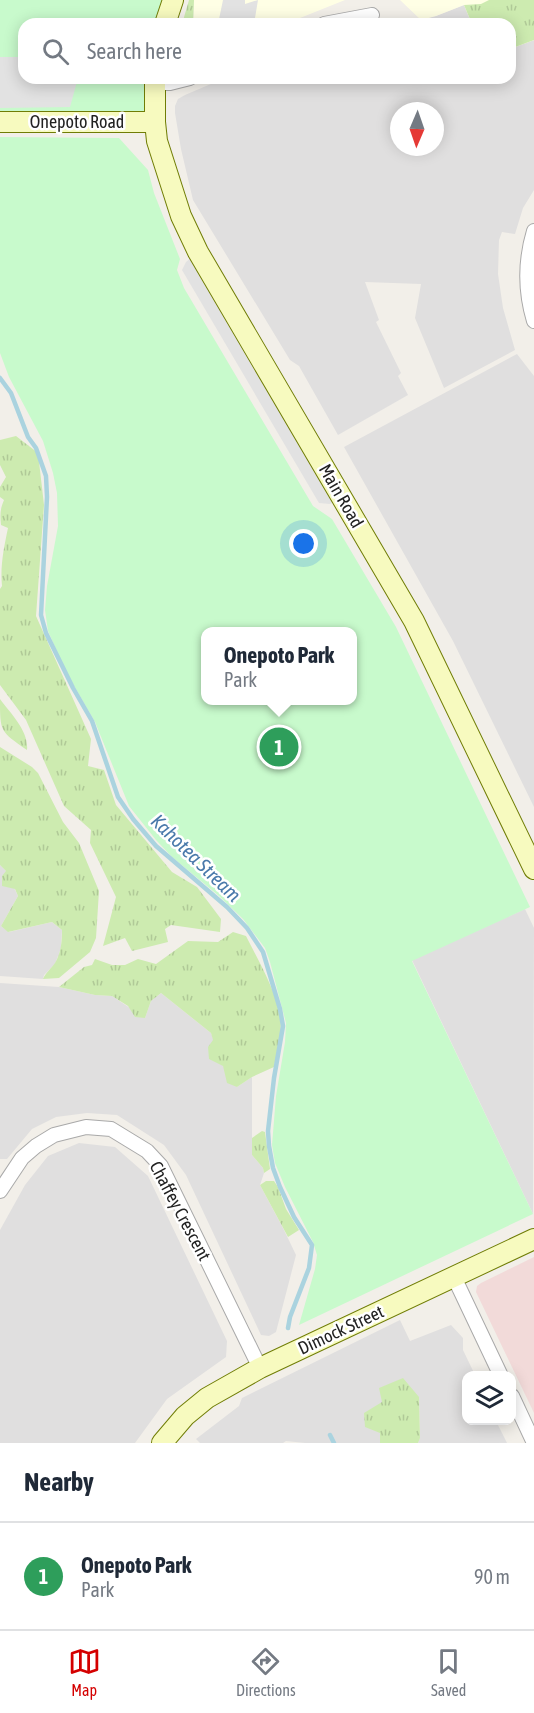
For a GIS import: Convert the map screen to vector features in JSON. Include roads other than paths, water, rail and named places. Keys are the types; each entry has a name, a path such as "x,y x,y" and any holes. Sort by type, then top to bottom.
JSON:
{"main road":[{"path":"167,18 172,0"},
{"name":"Main Road","path":"155,84 154,122 157,141 181,216 198,252 414,621 534,869"},
{"name":"Onepoto Road","path":"0,122 154,122"},
{"name":"Dimock Street","path":"162,1443 185,1416 207,1398 260,1368 534,1239"}],"street":[{"path":"356,18 372,15"},
{"path":"534,231 527,275 530,307 534,321"},
{"name":"Chaffey Crescent","path":"0,1189 22,1158 54,1134 86,1127 111,1129 147,1151 161,1166 260,1368"},
{"path":"454,1277 499,1371"},
{"path":"516,1405 534,1443"}],"waterway":[{"name":"Kahotea Stream","path":"0,378 11,393 46,476 41,615 46,633 92,721 118,797 156,846 227,907 247,928 263,952 283,1026 274,1078 268,1131 269,1146 273,1168 280,1187 294,1217 312,1245 309,1268 288,1328"},
{"name":"Kahotea Stream","path":"330,1435 334,1443"}],"place":[{"name":"Onepoto Park","path":"279,747"}]}
